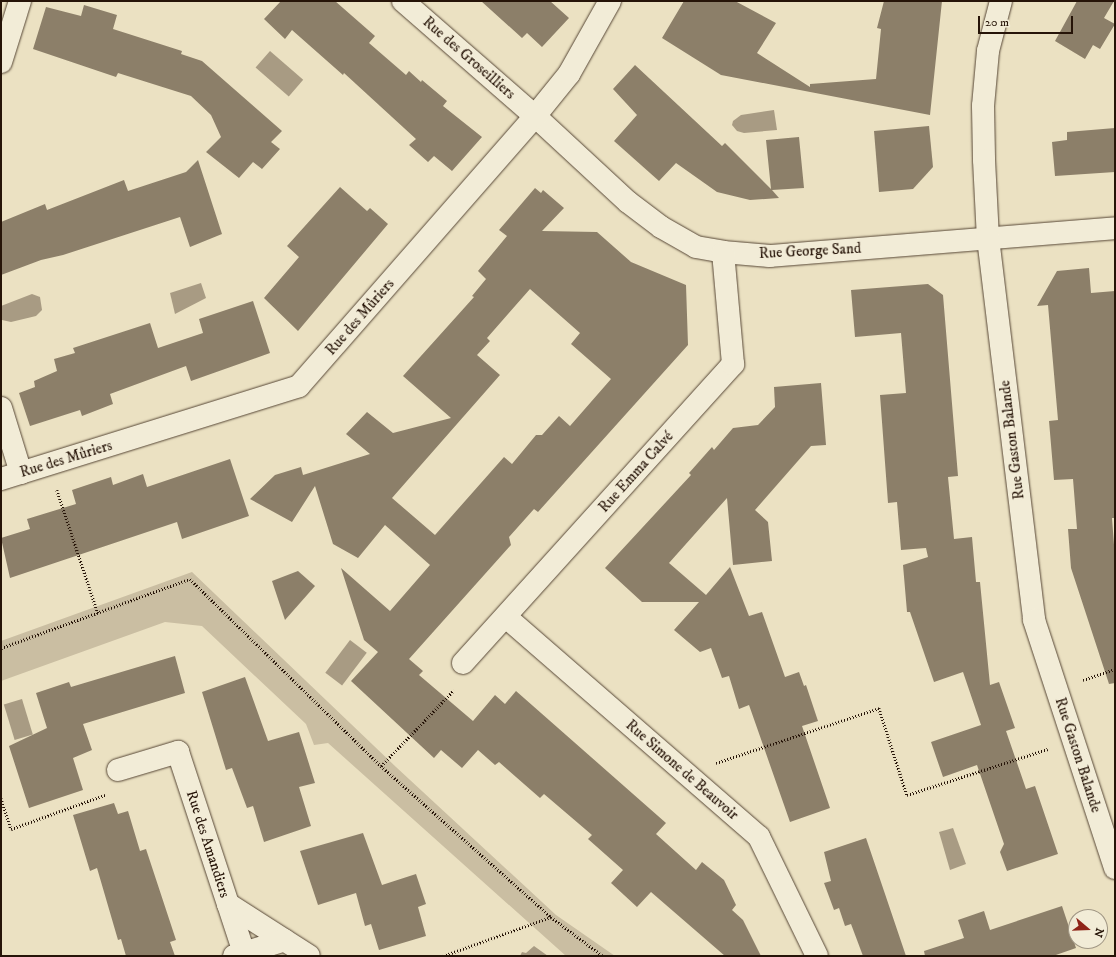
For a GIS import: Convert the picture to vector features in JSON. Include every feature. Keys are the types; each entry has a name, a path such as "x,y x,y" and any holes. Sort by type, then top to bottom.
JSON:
{"street":[{"path":"1,62 20,1"},
{"name":"Rue des Groseilliers","path":"403,1 535,116"},
{"name":"Rue des Mûriers","path":"11,476 299,386 535,116 569,74 610,1"},
{"name":"Rue Gaston Balande","path":"1002,1 988,51 983,106 988,238 1034,620 1115,868"},
{"name":"Rue George Sand","path":"535,116 628,202 661,227 696,247 724,252 770,256 1115,228"},
{"name":"Rue Emma Calvé","path":"463,663 733,364 724,252"},
{"path":"1,408 11,476"},
{"name":"Rue Simone de Beauvoir","path":"506,617 758,837 817,956"},
{"name":"Rue des Amandiers","path":"118,770 178,752 228,904 309,956"},
{"path":"228,904 239,954 285,940"}],"path":[{"path":"49,464 98,613"},
{"path":"1,648 190,579 381,766 550,917 603,956"},
{"path":"381,766 456,688 463,663"},
{"path":"1057,689 1115,669"},
{"path":"685,773 879,708 907,795 1074,741"},
{"path":"1,798 12,829 110,793 118,770"},
{"path":"443,956 550,917"}],"shaded area":[{"path":"270,51 303,80 289,96 256,68"},
{"path":"774,110 777,130 744,133 737,131 732,125 733,121 741,115"},
{"path":"201,283 206,298 175,314 170,293"},
{"path":"32,294 40,297 42,310 36,316 11,322 2,320 1,306"},
{"path":"192,572 396,767 556,915 615,956 566,956 328,743 314,745 306,724 202,626 165,622 1,681 1,641"},
{"path":"350,640 367,653 342,685 325,673"},
{"path":"22,699 33,734 15,740 4,705"},
{"path":"953,828 966,864 950,870 939,832"},
{"path":"534,946 548,956 520,956 522,952 526,953"}],"building":[{"path":"281,1 335,1 375,36 369,43 406,75 409,71 421,82 422,80 447,101 443,106 482,137 452,171 434,156 428,162 409,145 416,139 344,73 343,75 292,30 285,39 264,19"},
{"path":"481,1 550,1 569,18 542,47 527,33 522,38"},
{"path":"684,1 735,1 776,23 757,53 810,87 810,84 876,79 881,29 877,28 884,1 942,1 930,115 721,75 662,38"},
{"path":"1077,1 1114,1 1104,18 1115,24 1100,49 1093,45 1085,59 1055,41"},
{"path":"84,5 117,15 113,29 182,51 181,54 202,61 282,131 271,142 280,149 262,169 253,162 239,178 206,152 221,137 211,115 191,96 118,73 116,77 33,49 46,7 81,16"},
{"path":"635,65 722,146 725,143 771,189 766,140 799,137 804,188 772,190 779,198 750,200 717,192 676,163 659,181 614,141 637,115 613,89"},
{"path":"929,126 933,167 913,189 879,192 874,131"},
{"path":"1115,128 1115,172 1055,176 1052,142 1067,140 1067,132"},
{"path":"198,160 222,234 190,247 180,217 63,255 41,260 1,275 1,222 45,204 47,210 124,180 128,191 186,172"},
{"path":"340,187 367,211 370,208 388,224 298,331 264,298 299,257 287,246"},
{"path":"535,188 541,193 543,190 564,208 542,231 597,232 631,262 686,285 688,345 538,512 534,509 509,537 511,545 409,659 423,671 419,675 473,721 495,695 505,704 516,691 666,823 656,834 696,870 702,862 724,880 736,905 732,910 743,920 761,956 725,956 651,892 637,907 611,883 623,870 588,839 592,835 544,794 540,798 499,762 495,765 478,750 462,768 441,750 434,758 351,681 378,652 364,640 341,568 390,611 430,565 385,525 358,558 333,544 315,486 292,522 250,499 275,475 301,467 303,475 370,454 346,434 367,412 393,433 451,418 403,376 474,297 472,296 486,279 478,271 507,236 499,230","holes":["530,289 580,333 571,344 611,379 570,426 559,416 542,435 536,435 512,464 504,457 435,535 392,498 500,375 477,355 490,341 487,338"]},
{"path":"1089,268 1091,293 1115,291 1115,518 1112,518 1115,558 1115,683 1109,684 1071,568 1068,529 1077,529 1073,479 1054,480 1049,421 1058,420 1048,305 1037,306 1057,271"},
{"path":"928,284 943,295 958,476 948,477 954,539 972,537 976,582 980,582 990,685 999,682 1015,728 1006,731 1026,789 1035,786 1058,854 1007,871 1000,852 1004,844 977,765 943,777 931,742 981,725 963,672 934,682 910,612 907,612 903,565 928,557 926,548 901,550 897,502 888,503 880,395 906,393 901,333 855,337 851,290"},
{"path":"253,301 270,353 191,381 186,366 110,394 113,404 82,416 80,410 30,426 19,393 35,387 34,381 57,371 54,359 75,353 73,348 150,323 158,348 203,333 199,319"},
{"path":"821,383 826,445 811,446 755,510 768,522 772,561 733,565 727,498 669,563 706,595 730,567 749,616 762,612 785,677 799,672 804,686 806,685 818,721 802,726 830,808 790,822 749,705 739,709 729,676 722,678 711,648 700,652 674,630 699,602 642,602 605,568 691,475 689,473 712,447 714,450 733,428 758,425 775,407 774,387"},
{"path":"230,459 249,516 182,539 177,522 10,578 1,538 30,529 27,519 76,504 72,490 111,477 113,485 143,474 147,487"},
{"path":"298,571 315,586 285,620 272,581"},
{"path":"175,656 185,693 83,724 92,750 73,758 83,790 29,808 9,746 47,728 36,693 69,682 71,687"},
{"path":"245,677 268,741 299,732 315,783 299,787 311,826 264,842 253,806 247,808 232,768 226,770 202,692"},
{"path":"114,803 118,814 128,811 140,851 146,849 176,940 170,942 175,956 126,956 121,939 118,940 97,868 90,871 73,815"},
{"path":"363,833 382,885 416,874 426,904 418,907 426,936 379,950 371,924 365,926 356,893 318,905 300,851"},
{"path":"866,838 906,956 863,956 851,924 845,926 839,908 834,910 824,883 831,881 824,852"},
{"path":"1062,906 1068,924 1068,949 1073,949 1053,956 925,956 924,951 964,938 958,920 984,911 990,930"}]}
